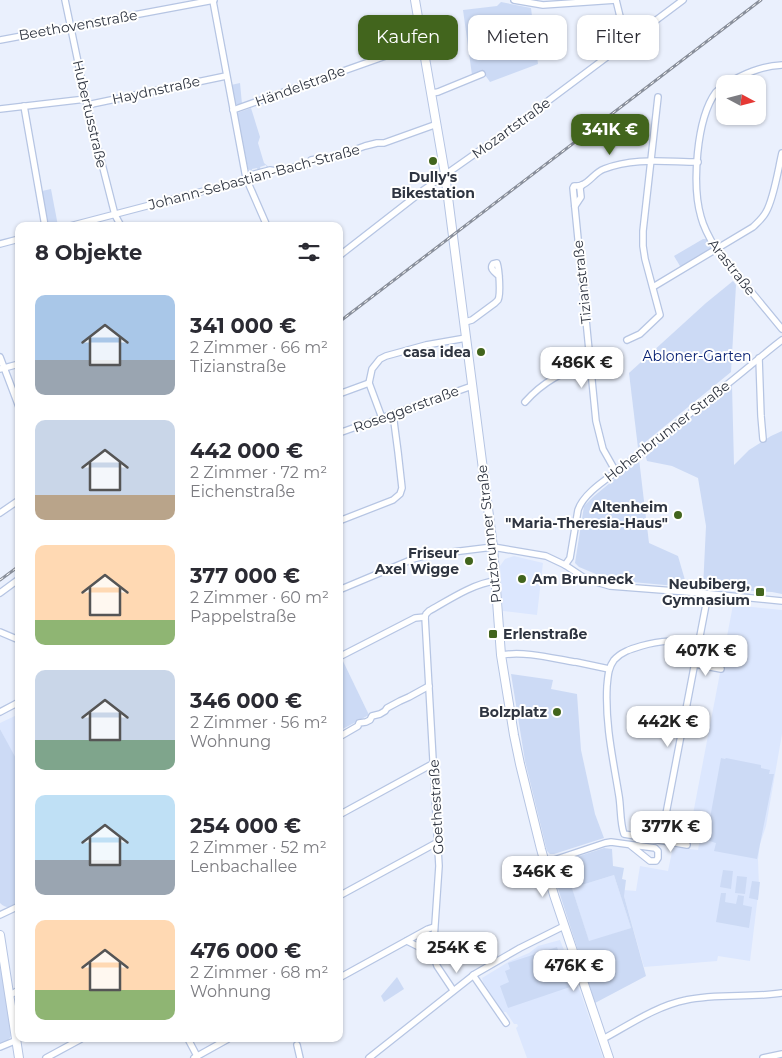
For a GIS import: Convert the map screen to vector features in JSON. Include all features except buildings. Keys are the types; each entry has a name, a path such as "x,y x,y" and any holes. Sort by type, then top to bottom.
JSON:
{"main road":[{"name":"Putzbrunner Straße","path":"415,0 418,15"},
{"name":"Putzbrunner Straße","path":"426,60 445,174 464,322 492,547 501,655 520,764 545,863 564,926 609,1058"},
{"path":"0,935 15,1027"},
{"path":"17,1042 19,1058"}],"street":[{"name":"Hubertusstraße","path":"65,0 86,102 115,215 119,222"},
{"name":"Beethovenstraße","path":"0,40 214,0"},
{"path":"214,0 226,76 246,178 265,222"},
{"path":"514,0 543,5 616,0 620,15"},
{"name":"Mozartstraße","path":"659,18 683,0"},
{"name":"Händelstraße","path":"233,110 374,60"},
{"name":"Mozartstraße","path":"343,253 445,174 514,126 603,60"},
{"name":"Arastraße","path":"742,75 769,66 782,65"},
{"path":"432,93 482,74"},
{"name":"Haydnstraße","path":"0,109 86,102 226,76"},
{"name":"Arastraße","path":"716,93 706,114 701,132 697,180 701,218 707,234 716,249 782,329"},
{"path":"627,340 640,334 660,315 643,246 643,231 658,98"},
{"path":"24,106 44,222"},
{"name":"Johann-Sebastian-Bach-Straße","path":"86,222 242,181 252,175 270,170 276,171 307,164 311,160 346,154 437,124"},
{"path":"652,287 759,221 770,205 782,154"},
{"name":"Tizianstraße","path":"616,472 603,449 599,436 590,366 573,188 574,186 582,185 602,169 626,163 651,161 698,162"},
{"path":"0,244 15,240"},
{"path":"464,322 472,320 498,300 499,276"},
{"path":"382,418 369,383 371,372 380,359 426,345 466,338"},
{"name":"Hohenbrunner Straße","path":"565,565 570,558 580,505 584,499 607,478 782,340"},
{"path":"0,357 2,369 15,398"},
{"path":"759,358 763,439"},
{"path":"2,369 15,365"},
{"path":"525,402 533,393 558,376 572,369 590,366"},
{"path":"343,393 369,383"},
{"name":"Roseggerstraße","path":"343,432 472,386"},
{"path":"343,519 393,500 400,494 402,488 393,414"},
{"path":"0,513 15,503"},
{"path":"343,588 413,559 428,555 492,547 546,556 565,565 586,579 610,586 782,602"},
{"path":"343,655 414,618 425,617 428,611 478,585 495,581"},
{"path":"0,593 15,582"},
{"path":"661,840 708,594"},
{"name":"Goethestraße","path":"425,617 439,866 433,954 437,966 453,990"},
{"path":"0,632 15,638"},
{"path":"686,845 626,835 623,832 606,712 609,669 624,652 654,642 680,640 698,643"},
{"path":"501,655 530,655 609,669"},
{"path":"694,664 721,669"},
{"path":"343,734 358,726 359,723 370,720 372,716 385,711 387,708 430,686"},
{"path":"0,712 15,704"},
{"path":"343,813 434,763"},
{"path":"343,894 438,842"},
{"path":"545,863 605,842 641,845 655,848 659,854 658,858 650,862 630,845"},
{"path":"0,915 15,908"},
{"path":"369,1058 473,975 564,926"},
{"path":"343,976 434,927"},
{"path":"407,941 433,954"},
{"path":"473,975 506,1022"},
{"path":"10,995 15,992"},
{"path":"603,1039 656,1010 685,1000 782,993"},
{"path":"0,1047 15,1041"},
{"path":"46,1058 75,1042"},
{"path":"189,1042 195,1057 222,1042"},
{"path":"297,1045 300,1058"},
{"path":"763,1058 782,1054"}],"shaded area":[{"path":"514,556 543,563 537,615 503,611 500,566 505,559"},
{"path":"733,605 782,610 782,734 766,826 760,844 758,860 759,887 750,961 718,956 717,961 644,967 624,896 624,890 636,891 640,866 668,871 673,847 698,850 700,839 689,835"},
{"path":"15,716 15,759 0,729 0,723"},
{"path":"614,875 631,928 589,942 572,888"},
{"path":"560,940 603,1058 527,1058 516,1028 517,1024 514,1024 506,1012 503,1012 483,982 482,978 510,961 529,953 538,946"}],"green space":[{"path":"501,2 531,8 532,15 468,15 468,46 463,10 497,6"},
{"path":"470,60 538,60 538,64 490,82 483,72 472,75"},
{"path":"240,83 242,104 238,105 234,103 231,85"},
{"path":"251,108 260,137 258,143 264,163 270,168 267,168 266,165 260,167 261,170 258,171 257,168 252,169 252,172 248,169 237,113"},
{"path":"51,189 57,222 48,222 42,191"},
{"path":"703,239 707,239 711,249 680,266 674,256"},
{"name":"Abloner-Garten","path":"733,281 736,285 731,372 638,448 629,373"},
{"path":"732,385 734,465 749,450 782,431 782,594 703,588 706,526 698,478 672,466 647,461 645,454"},
{"path":"639,459 649,543 678,556 687,587 610,580 579,567 575,563 584,506"},
{"path":"343,661 369,715 343,729"},
{"path":"511,674 553,680 551,689 577,694 581,750 595,814 604,838 554,854 550,854 547,851 525,761"},
{"path":"0,729 15,757 15,906 9,907 0,903"},
{"path":"721,758 761,765 761,768 770,770 769,774 774,774 757,859 714,851 716,843 706,840"},
{"path":"604,848 612,849 613,866 624,868 622,879 626,880 624,896 646,976 595,1003 552,870 555,864","holes":["614,875 631,928 589,941 572,888"]},
{"path":"723,870 733,871 731,889 720,887"},
{"path":"737,876 747,877 745,894 735,893"},
{"path":"752,881 760,882 758,900 749,898"},
{"path":"721,893 726,893 725,902 736,904 738,895 744,896 743,905 752,907 749,928 716,922"},
{"path":"557,947 570,987 508,1008 500,986 509,982 505,971 510,969 508,963"},
{"path":"0,966 12,1033 8,1040 0,1044"},
{"path":"397,977 404,989 384,1002 381,996"}],"railway":[{"path":"343,319 761,0"},
{"path":"0,580 15,569"}],"place":[{"name":"Dully's Bikestation","path":"433,161"},
{"name":"casa idea","path":"481,352"},
{"name":"Altenheim \"Maria-Theresia-Haus\"","path":"678,515"},
{"name":"Friseur Axel Wigge","path":"469,561"},
{"name":"Am Brunneck","path":"522,579"},
{"name":"Neubiberg, Gymnasium","path":"760,592"},
{"name":"Erlenstraße","path":"493,634"},
{"name":"Bolzplatz","path":"557,712"}]}
